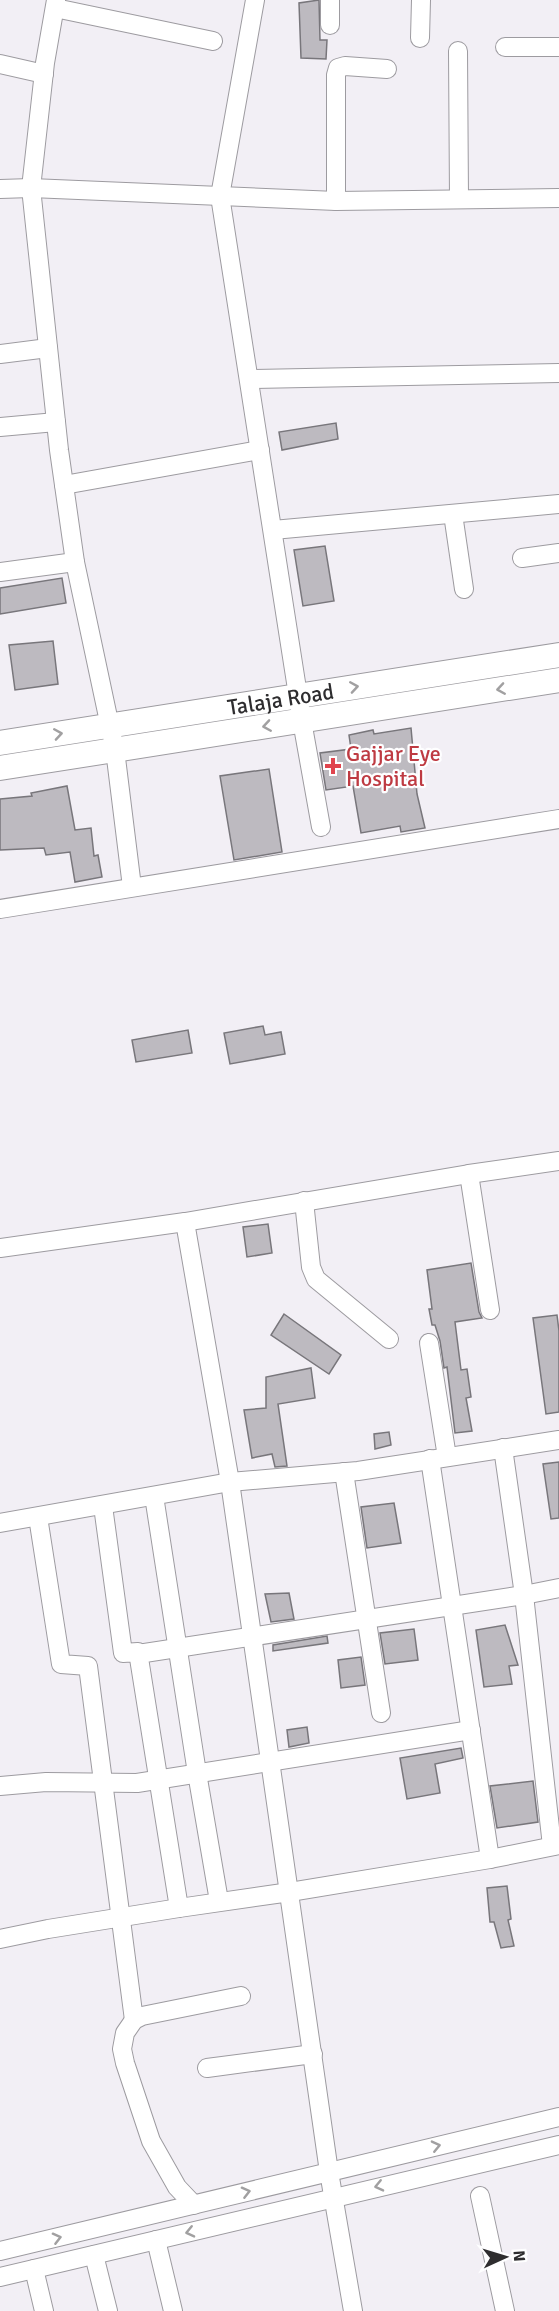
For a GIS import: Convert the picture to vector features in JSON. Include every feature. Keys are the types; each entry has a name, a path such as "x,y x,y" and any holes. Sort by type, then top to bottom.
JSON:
{"main road":[{"name":"Talaja Road","path":"0,743 559,655"},
{"name":"Talaja Road","path":"0,768 559,680"}],"street":[{"path":"255,0 220,196 302,721 321,827"},
{"path":"330,0 330,25"},
{"path":"420,38 421,0"},
{"path":"132,887 111,726 75,562 56,422 31,188 44,74 56,4 213,41"},
{"path":"505,47 559,47"},
{"path":"458,51 459,199"},
{"path":"0,64 44,74"},
{"path":"336,201 336,75 338,68 345,66 387,69"},
{"path":"0,189 31,188 336,201 559,198"},
{"path":"0,354 48,348"},
{"path":"249,379 559,373"},
{"path":"0,427 56,422"},
{"path":"64,485 260,450"},
{"path":"273,530 559,504"},
{"path":"453,514 464,589"},
{"path":"522,558 559,553"},
{"path":"0,572 75,562"},
{"path":"0,909 559,819"},
{"path":"0,1248 185,1222 559,1161"},
{"path":"469,1174 490,1310"},
{"path":"303,1201 311,1267 316,1279 389,1339"},
{"path":"185,1222 230,1482 329,2172 353,2311"},
{"path":"429,1343 453,1606 490,1860"},
{"path":"0,1523 230,1482 344,1472 559,1440"},
{"path":"0,1940 120,1917 490,1860 556,1845 503,1448"},
{"path":"344,1472 381,1713"},
{"path":"154,1496 196,1773 219,1901"},
{"path":"103,1506 123,1653 138,1652 138,1654 559,1588"},
{"path":"38,1517 61,1664 88,1666 134,2019"},
{"path":"138,1654 179,1908"},
{"path":"0,1786 46,1782 137,1783 471,1730"},
{"path":"194,2205 177,2187 151,2141 125,2063 122,2049 125,2033 134,2019 142,2016 241,1996"},
{"path":"207,2068 313,2054"},
{"path":"0,2251 559,2117"},
{"path":"0,2277 559,2145"},
{"path":"480,2196 505,2311"},
{"path":"156,2240 173,2311"},
{"path":"94,2254 108,2311"},
{"path":"34,2269 44,2311"}],"building":[{"path":"319,0 320,40 327,40 326,59 301,58 299,3"},
{"path":"336,423 338,439 282,450 279,432"},
{"path":"325,546 334,601 303,606 294,550"},
{"path":"62,578 66,603 0,614 0,588"},
{"path":"53,641 58,684 15,690 9,645"},
{"path":"411,728 417,794 425,828 401,832 400,826 361,833 353,786 326,790 320,753 351,749 349,735 373,730 374,734"},
{"path":"269,769 282,852 234,860 220,776"},
{"path":"67,786 75,830 91,828 94,856 98,855 102,877 75,882 70,852 46,855 44,848 0,850 0,799 32,796 31,793"},
{"path":"263,1026 265,1035 281,1032 285,1054 230,1064 224,1033"},
{"path":"188,1030 192,1053 136,1062 132,1040"},
{"path":"268,1224 272,1253 247,1257 243,1227"},
{"path":"471,1263 482,1318 455,1322 461,1370 467,1369 471,1397 466,1398 472,1431 455,1433 447,1367 444,1368 440,1341 435,1325 432,1325 429,1309 432,1309 427,1270"},
{"path":"284,1314 341,1355 329,1374 271,1335"},
{"path":"557,1315 559,1412 546,1414 533,1318"},
{"path":"311,1368 315,1398 278,1404 287,1466 275,1467 272,1454 252,1458 244,1410 266,1408 266,1377"},
{"path":"389,1432 391,1445 375,1449 374,1434"},
{"path":"559,1462 559,1518 551,1519 543,1464"},
{"path":"394,1503 401,1543 367,1548 361,1507"},
{"path":"289,1593 294,1619 271,1622 265,1594"},
{"path":"505,1625 518,1665 509,1666 512,1684 484,1687 476,1630"},
{"path":"414,1629 418,1660 385,1664 380,1633"},
{"path":"327,1636 328,1643 273,1651 273,1645"},
{"path":"361,1657 365,1685 341,1688 338,1660"},
{"path":"307,1727 309,1743 289,1747 287,1730"},
{"path":"461,1748 463,1758 435,1764 440,1793 407,1799 400,1758"},
{"path":"533,1781 538,1822 497,1828 490,1786"},
{"path":"507,1886 511,1919 508,1920 514,1946 501,1948 494,1922 490,1922 487,1888"}],"place":[{"name":"Gajjar Eye Hospital","path":"333,766"}]}
